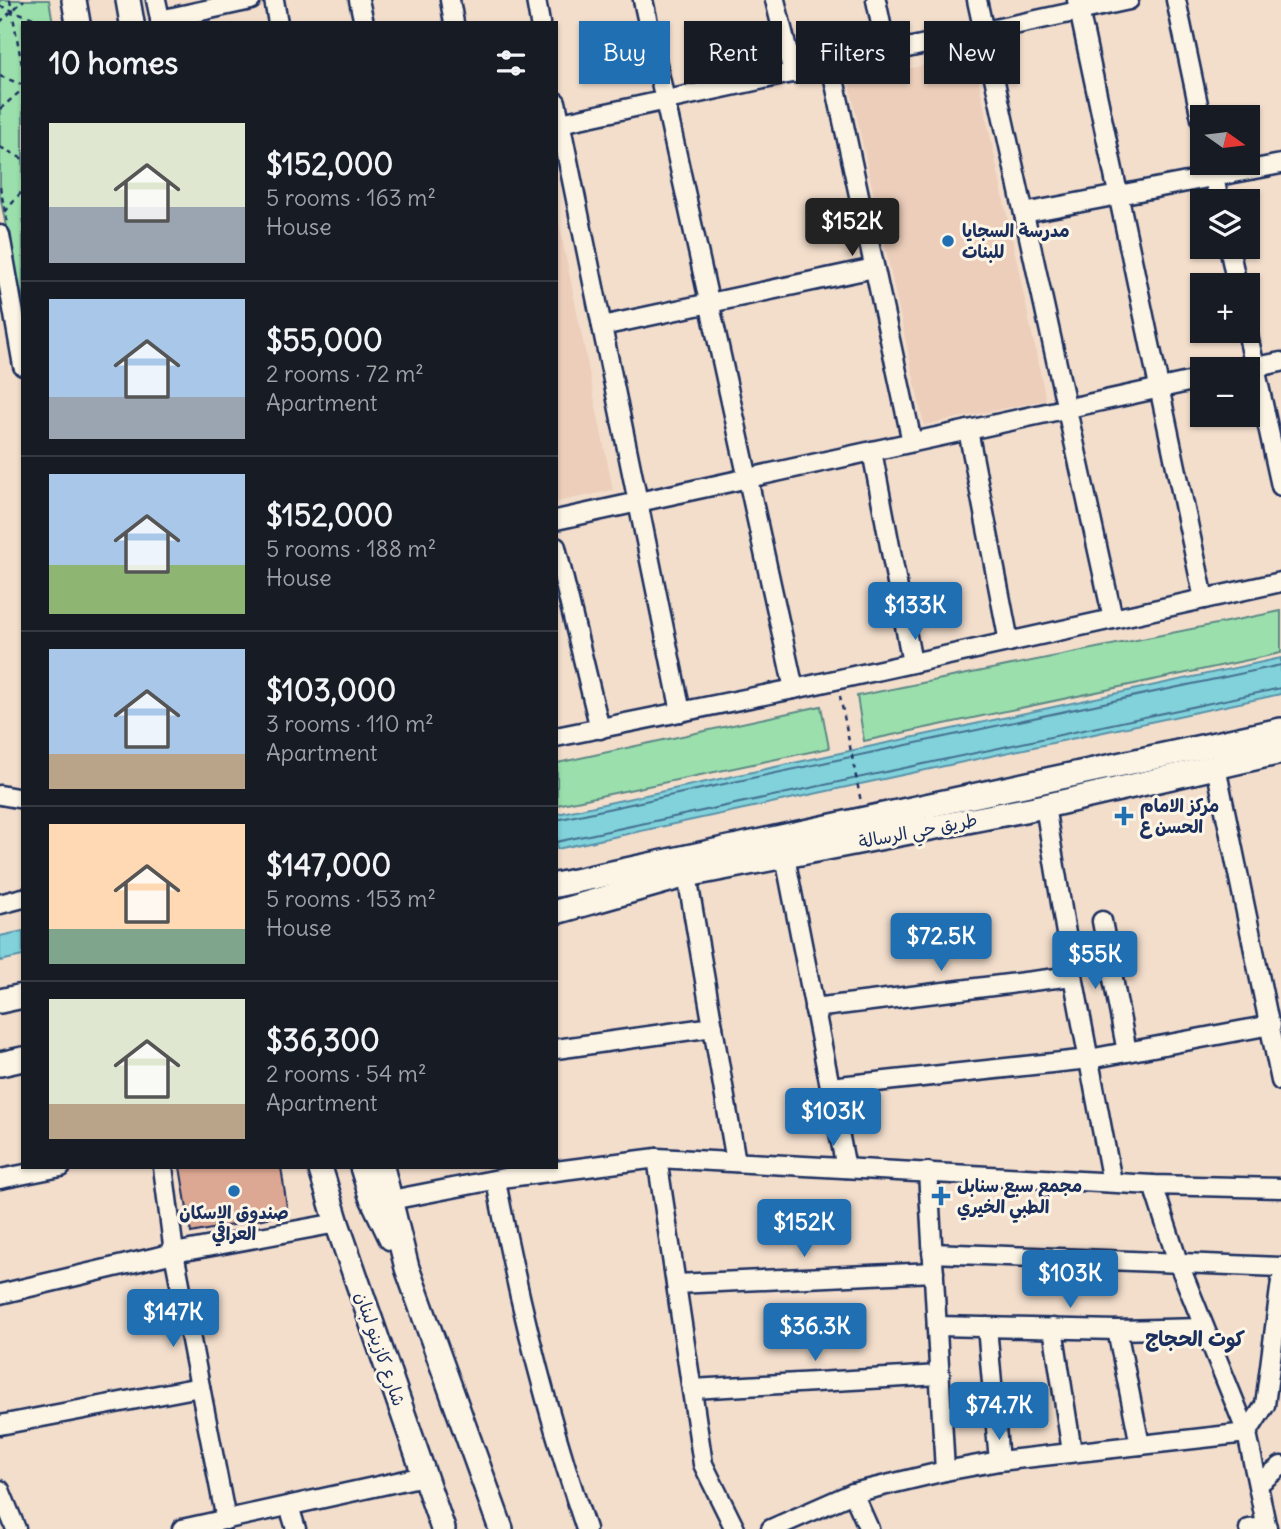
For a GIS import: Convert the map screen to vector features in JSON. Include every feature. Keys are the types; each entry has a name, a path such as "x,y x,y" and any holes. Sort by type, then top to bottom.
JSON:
{"main road":[{"path":"74,0 78,21"},
{"path":"128,0 132,21"},
{"name":"طريق حي الرسالة","path":"558,885 1281,730"},
{"name":"طريق حي الرسالة","path":"558,911 687,875 1045,806 1281,752"},
{"path":"0,1001 21,996"},
{"path":"0,1064 21,1059"},
{"name":"شارع كازينو لبنان","path":"321,1169 443,1529"},
{"path":"363,1169 380,1217 407,1268"},
{"path":"383,1169 407,1268 501,1529"}],"street":[{"path":"156,0 161,21 247,1"},
{"path":"274,0 278,21"},
{"path":"359,0 364,21"},
{"path":"450,0 454,21"},
{"path":"536,0 540,21"},
{"path":"643,0 794,689"},
{"path":"775,0 793,73"},
{"path":"876,0 880,21"},
{"path":"977,0 982,21"},
{"path":"1020,22 1078,5 1129,0"},
{"path":"1176,0 1198,105"},
{"path":"1078,5 1204,599"},
{"path":"681,712 559,124 796,72"},
{"path":"835,84 912,442"},
{"path":"995,84 1113,619"},
{"path":"1260,166 1281,164"},
{"path":"1024,213 1118,195 1193,175"},
{"path":"0,235 21,355"},
{"path":"602,326 874,268"},
{"path":"1260,366 1281,362"},
{"path":"558,520 1190,382"},
{"path":"1260,406 1281,486"},
{"path":"968,430 1009,642"},
{"path":"872,451 912,663"},
{"path":"558,555 600,729"},
{"path":"558,737 794,689 1281,582"},
{"path":"1216,767 1281,1080"},
{"path":"0,795 21,799"},
{"path":"1045,806 1073,976 1112,1182"},
{"path":"785,857 846,1168"},
{"path":"687,875 736,1162"},
{"path":"0,904 21,899"},
{"path":"1102,921 1127,1052"},
{"path":"814,1008 1073,976"},
{"path":"830,1087 1089,1059 1271,1025"},
{"path":"558,1049 713,1027"},
{"path":"657,1158 703,1464 735,1529"},
{"path":"391,1200 504,1175 657,1158 1153,1185 1281,1188"},
{"path":"0,1179 51,1169"},
{"path":"163,1169 174,1254 226,1520"},
{"path":"928,1172 945,1471"},
{"path":"504,1175 521,1305 536,1366 586,1529"},
{"path":"1153,1185 1203,1328 1247,1433 1258,1484 1261,1528"},
{"path":"0,1294 174,1254 337,1223"},
{"path":"932,1253 1281,1267"},
{"path":"676,1284 934,1272"},
{"path":"1247,1433 1265,1405 1281,1281"},
{"path":"937,1326 1117,1330 1203,1328"},
{"path":"987,1327 999,1461"},
{"path":"1053,1328 1072,1452"},
{"path":"1117,1330 1140,1445"},
{"path":"692,1389 940,1375"},
{"path":"0,1425 200,1387"},
{"path":"771,1529 853,1493 945,1471 999,1461 1247,1433"},
{"path":"1258,1484 1281,1466"},
{"path":"182,1529 424,1476"},
{"path":"0,1490 16,1529"},
{"path":"853,1493 869,1529"},
{"path":"289,1506 296,1529"}],"path":[{"path":"10,0 21,60"},
{"path":"0,22 24,0"},
{"path":"0,6 42,21"},
{"path":"0,76 21,86"},
{"path":"0,109 21,89"},
{"path":"0,147 21,158"},
{"path":"5,212 21,192"},
{"path":"836,679 860,799"}],"shaded area":[{"name":"مدرسة السجايا للبنات","path":"924,65 924,84 979,84 1046,400 924,425 849,84 910,84 910,68"},
{"path":"558,218 613,490 558,502"}],"green space":[{"path":"0,0 49,0 53,21 21,21 21,306 0,195"},
{"path":"1281,611 1281,653 864,741 857,696"},
{"path":"821,706 829,748 558,805 558,763"}],"water":[{"path":"1281,658 1281,694 558,849 558,814"},
{"path":"21,931 21,956 0,961 0,936"}],"building":[{"name":"صندوق الاسكان العراقي","path":"180,1169 281,1169 288,1214 191,1233"}],"place":[{"name":"مدرسة السجايا للبنات","path":"948,241"},
{"name":"مركز الامام الحسن ع","path":"1124,816"},
{"name":"صندوق الاسكان العراقي","path":"234,1191"},
{"name":"مجمع سبع سنابل الطبي الخيري","path":"941,1196"}],"district":[{"name":"كوت الحجاج","path":"1195,1339"}]}
